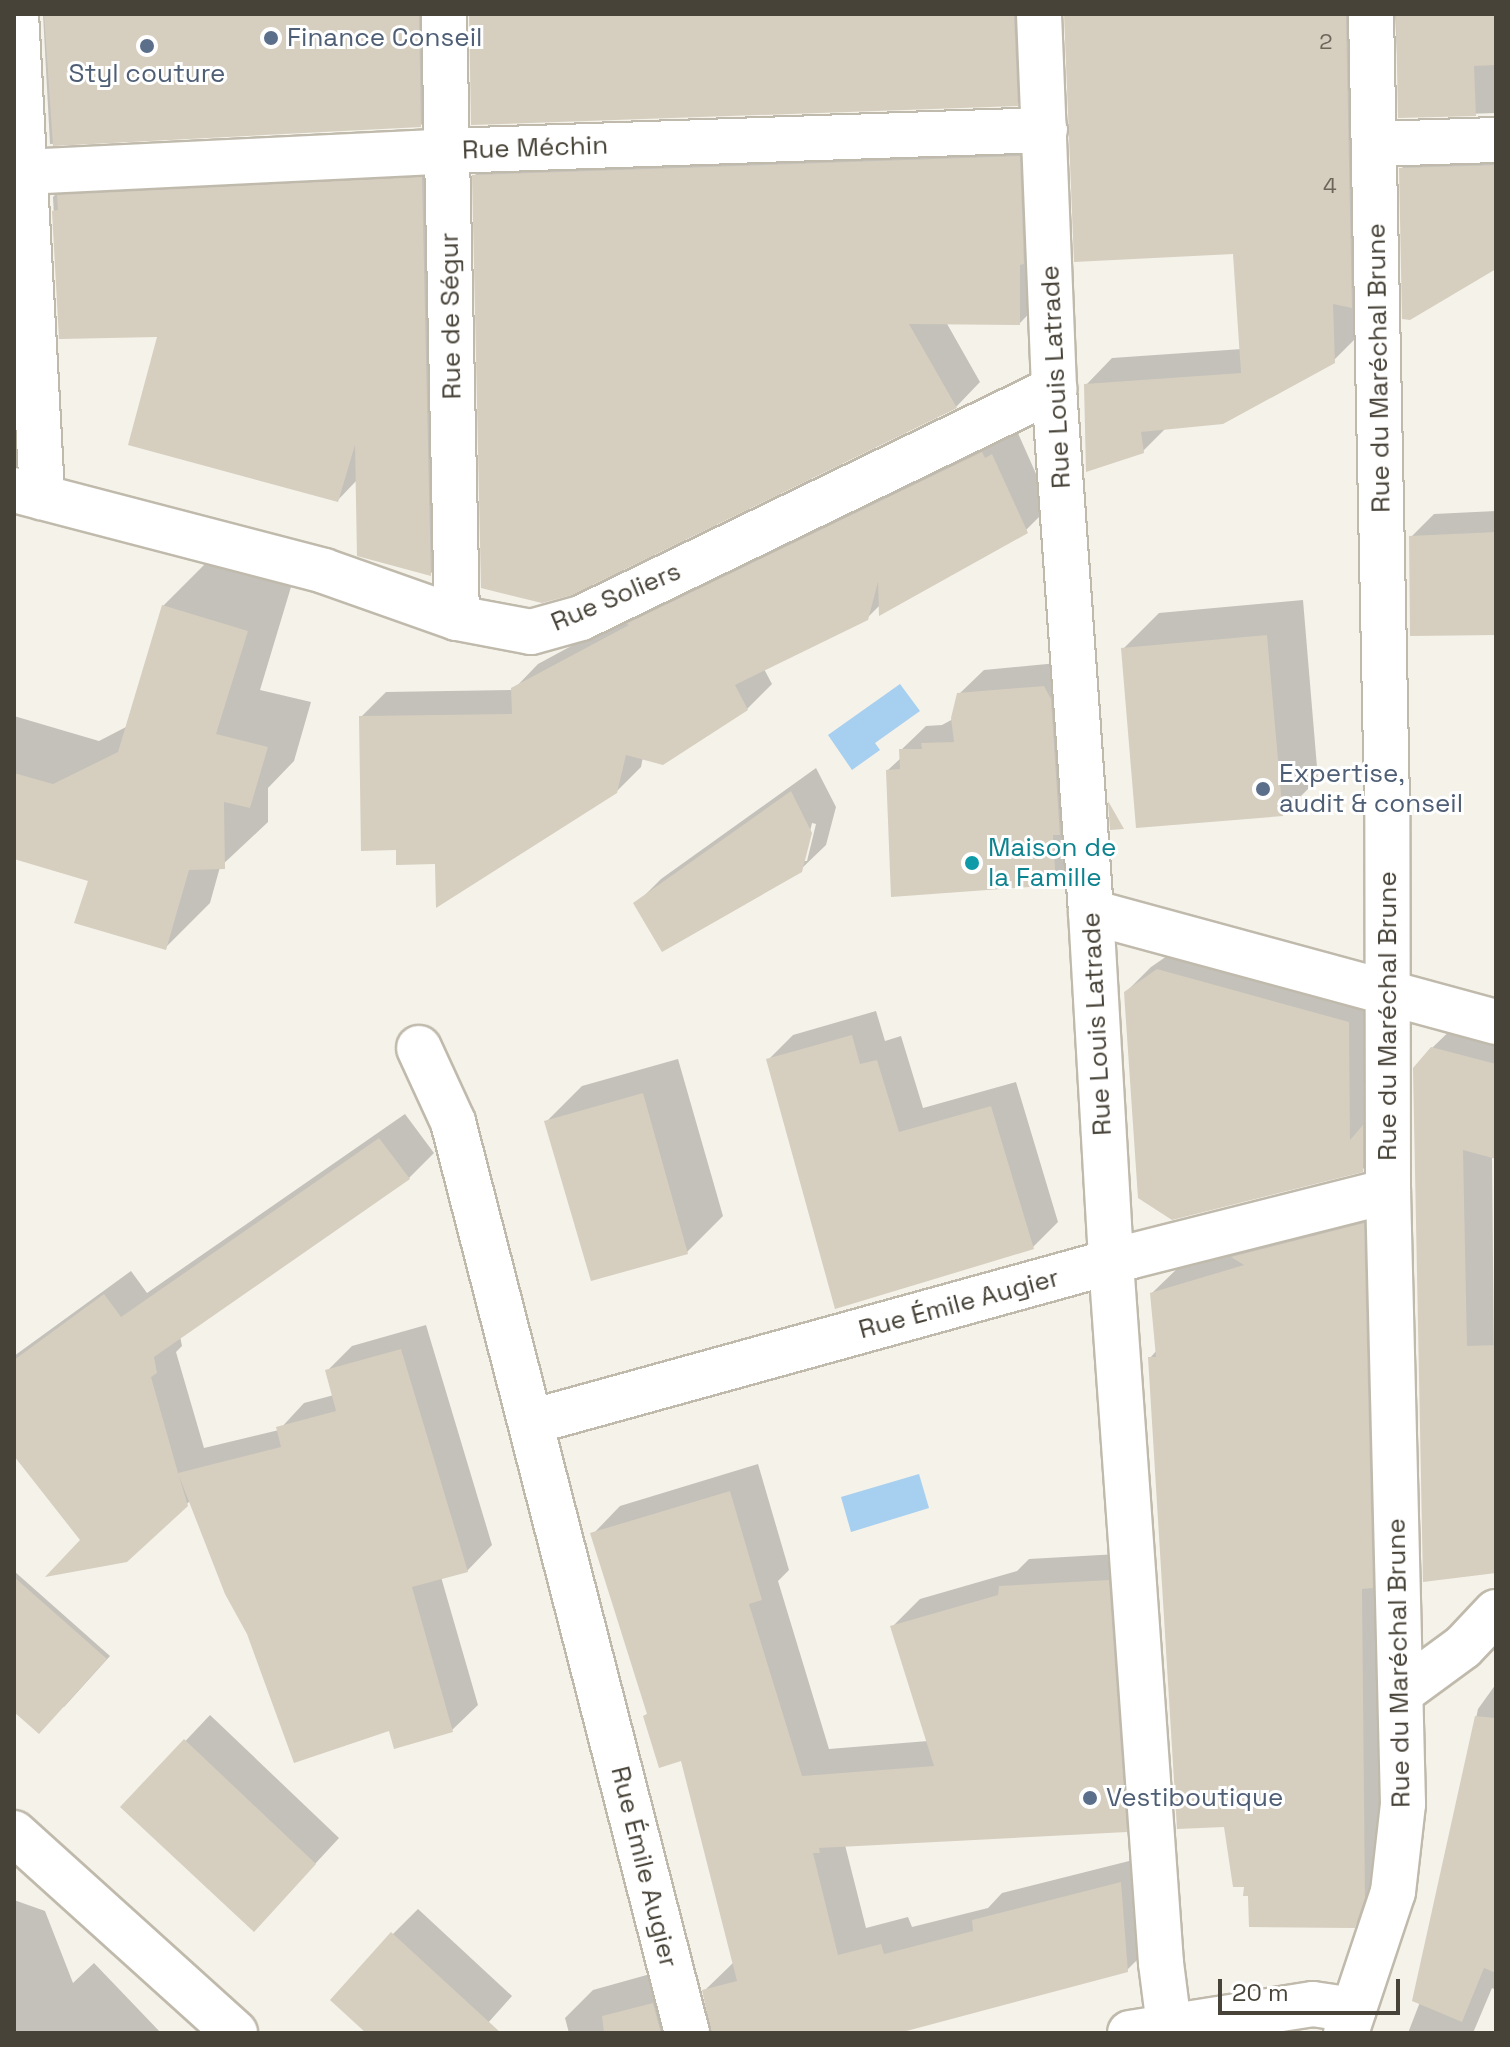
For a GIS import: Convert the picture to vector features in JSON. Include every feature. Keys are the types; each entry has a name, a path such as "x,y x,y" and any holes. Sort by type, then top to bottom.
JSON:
{"street":[{"path":"16,14 25,172 28,493"},
{"name":"Rue de Ségur","path":"444,14 457,618"},
{"name":"Rue Louis Latrade","path":"1039,14 1054,389 1091,912 1156,2030"},
{"name":"Rue du Maréchal Brune","path":"1156,2030 1313,2004 1350,2022 1393,1892 1403,1804 1403,1691 1388,1191 1390,992 1371,14"},
{"name":"Rue Méchin","path":"25,172 448,151 1045,130"},
{"path":"1375,144 1496,140"},
{"name":"Rue Soliers","path":"28,493 324,571 457,618 531,632 581,618 1054,389"},
{"path":"1091,912 1496,1022"},
{"name":"Rue Émile Augier","path":"419,1048 453,1122 687,2033"},
{"name":"Rue Émile Augier","path":"531,1422 1111,1262 1388,1191"},
{"path":"1403,1691 1463,1647 1496,1612"},
{"path":"14,1833 235,2033"}],"water":[{"path":"900,684 920,711 875,743 880,750 852,770 828,735"},
{"path":"919,1474 929,1508 851,1532 841,1497"}],"building":[{"path":"44,14 419,14 421,127 53,146"},
{"path":"469,14 1014,14 1018,106 471,125"},
{"path":"1064,14 1346,14 1352,308 1333,304 1335,363 1223,424 1141,432 1144,453 1086,472 1084,384 1241,373 1233,254 1074,262"},
{"path":"1396,14 1496,14 1496,65 1474,66 1476,116 1398,118"},
{"path":"1020,156 1024,264 1020,265 1020,325 909,324 957,408 572,595 542,603 481,588 472,175"},
{"path":"1496,165 1496,269 1410,320 1402,319 1399,168"},
{"path":"422,177 431,576 357,556 355,445 338,502 128,445 157,337 59,339 52,211 58,210 57,195"},
{"path":"982,452 985,458 992,454 1028,533 879,616 878,582 868,620 735,685 748,710 663,765 626,755 617,793 436,908 435,864 396,865 396,850 361,851 359,716 512,714 511,688 629,625 626,624"},
{"path":"1496,532 1496,635 1410,636 1409,536"},
{"path":"162,605 248,631 216,734 268,747 250,808 224,802 225,869 189,870 166,950 74,923 88,881 14,859 14,773 53,784 118,752"},
{"path":"1267,635 1283,816 1136,828 1121,648"},
{"path":"1044,686 1051,699 1060,835 1053,835 1056,885 891,897 886,770 900,769 899,749 922,749 921,743 954,742 951,718 957,693"},
{"path":"791,791 812,833 802,872 662,952 633,903"},
{"path":"1108,801 1124,829 1110,830"},
{"path":"1157,969 1349,1022 1350,1140 1363,1125 1363,1172 1172,1220 1138,1198 1124,992"},
{"path":"852,1035 860,1064 877,1060 899,1132 991,1106 1034,1249 835,1309 766,1059"},
{"path":"1431,1047 1496,1064 1496,1159 1463,1150 1467,1346 1496,1345 1496,1573 1423,1582 1413,1068"},
{"path":"643,1093 688,1254 591,1281 544,1121"},
{"path":"379,1138 410,1179 154,1357 157,1373 151,1377 178,1473 281,1447 276,1427 336,1411 325,1370 401,1349 468,1572 412,1587 453,1732 394,1749 389,1731 294,1763 247,1634 225,1594 179,1476 188,1506 127,1562 45,1577 80,1540 14,1456 14,1360 104,1294 121,1317"},
{"path":"1364,1223 1373,1588 1362,1589 1365,1898 1355,1928 1249,1927 1248,1896 1243,1896 1244,1887 1233,1887 1224,1827 1177,1829 1148,1357 1156,1357 1150,1293 1244,1265 1231,1257"},
{"path":"730,1491 762,1600 749,1604 802,1776 934,1766 890,1626 998,1595 999,1586 1109,1580 1127,1832 819,1848 820,1853 813,1853 838,1955 881,1944 884,1954 973,1931 972,1920 1121,1882 1128,1972 899,2033 711,2033 702,1990 737,1981 681,1761 659,1768 643,1716 647,1714 590,1533"},
{"path":"14,1577 107,1659 39,1734 14,1712"},
{"path":"1475,1716 1496,1718 1496,1973 1484,1968 1462,2022 1412,2001"},
{"path":"184,1739 316,1864 254,1932 120,1807"},
{"path":"391,1932 501,2033 366,2033 330,2000"},
{"path":"653,2003 661,2033 604,2033 602,2016"}],"place":[{"name":"Finance Conseil","path":"271,38"},
{"name":"Styl couture","path":"147,46"},
{"name":"Expertise, audit & conseil","path":"1263,789"},
{"name":"Maison de la Famille","path":"972,863"},
{"name":"Vestiboutique","path":"1090,1798"}]}
